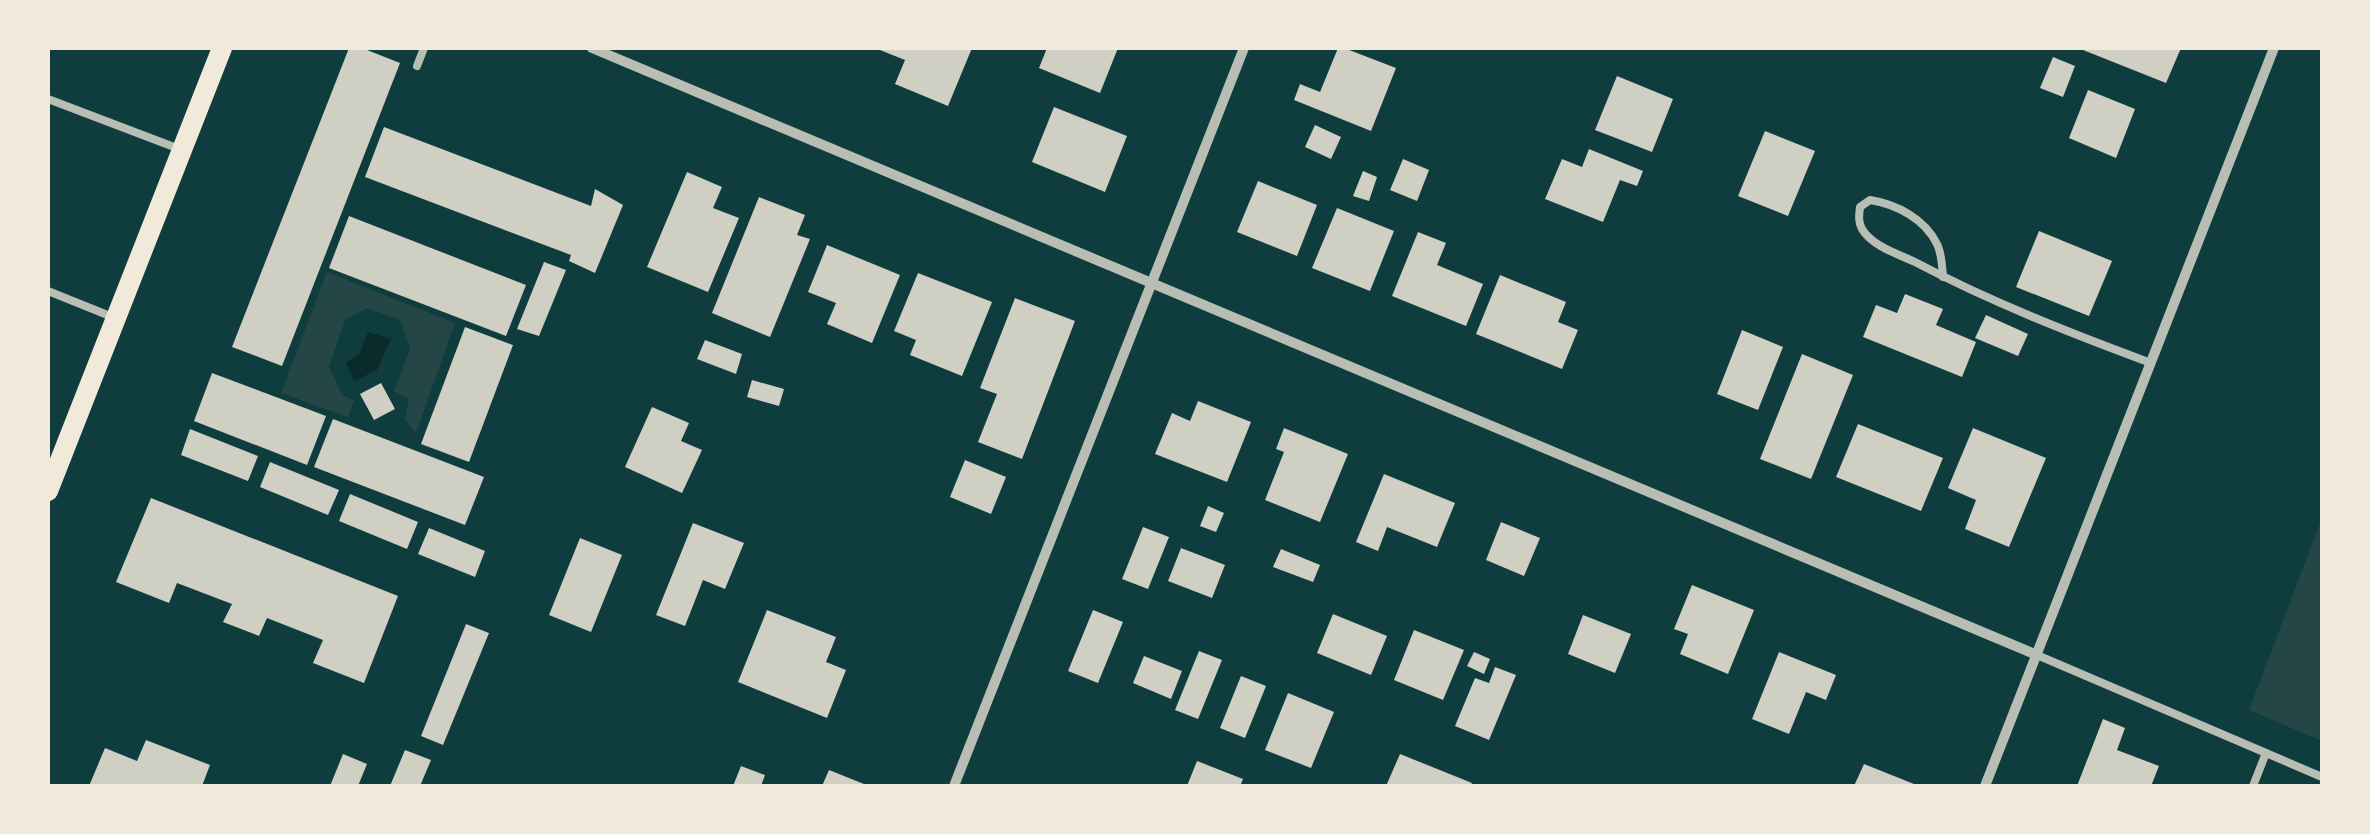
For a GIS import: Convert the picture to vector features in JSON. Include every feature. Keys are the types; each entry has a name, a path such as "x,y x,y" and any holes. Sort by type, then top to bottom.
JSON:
{"main road":[{"path":"48,492 222,48"}],"street":[{"path":"592,48 2037,655"},
{"path":"954,786 1244,48"},
{"path":"1986,786 2274,48"}],"lane":[{"path":"417,66 424,48"},
{"path":"48,99 182,150"},
{"path":"1943,277 1936,241 1910,214 1888,203 1870,200 1860,207 1861,228 1872,240 1943,277 2062,330 2151,363"},
{"path":"48,291 115,318"},
{"path":"2037,655 2322,777"},
{"path":"2252,786 2266,753"}],"shaded area":[{"path":"327,272 455,323 416,433 405,420 409,399 394,391 410,349 400,320 367,308 345,320 329,367 342,395 354,400 348,417 281,393"},
{"path":"368,332 391,339 377,370 354,381 346,362 359,355"},
{"path":"2322,518 2322,741 2249,710"}],"building":[{"path":"349,48 362,48 400,63 282,366 232,347"},
{"path":"875,48 972,48 948,106 895,84 905,60"},
{"path":"1047,48 1118,48 1100,93 1039,68"},
{"path":"1338,48 1396,68 1371,131 1294,100 1300,84 1320,92"},
{"path":"2078,48 2181,48 2166,83"},
{"path":"2053,57 2075,66 2063,97 2040,88"},
{"path":"1617,76 1673,99 1652,152 1595,130"},
{"path":"2088,90 2135,109 2116,158 2069,138"},
{"path":"1054,107 1127,136 1105,192 1032,162"},
{"path":"1315,125 1341,137 1331,159 1305,147"},
{"path":"384,127 591,206 595,189 623,205 595,273 569,261 571,255 365,177"},
{"path":"1765,131 1815,151 1788,216 1738,196"},
{"path":"1589,149 1643,171 1637,186 1620,180 1603,222 1545,199 1562,159 1582,167"},
{"path":"1403,159 1429,170 1417,201 1390,190"},
{"path":"1363,171 1377,177 1369,201 1353,196"},
{"path":"687,172 722,187 713,208 739,218 708,292 647,267"},
{"path":"1258,181 1317,205 1297,256 1237,232"},
{"path":"759,197 805,215 797,235 810,239 770,337 712,313"},
{"path":"1337,208 1394,231 1370,291 1312,268"},
{"path":"349,216 526,285 506,336 329,268"},
{"path":"2039,231 2112,261 2089,316 2016,287"},
{"path":"1418,232 1446,243 1437,265 1483,284 1466,326 1392,296"},
{"path":"827,245 900,275 872,343 827,324 836,303 808,292"},
{"path":"544,262 566,270 539,336 517,329"},
{"path":"918,273 992,302 962,376 910,355 916,340 894,331"},
{"path":"1500,275 1566,302 1558,322 1578,330 1562,369 1476,334"},
{"path":"1905,294 1943,309 1936,325 1976,342 1962,377 1863,337 1876,305 1897,313"},
{"path":"1015,298 1075,321 1022,459 978,442 997,394 980,388"},
{"path":"1986,315 2028,334 2018,356 1975,338"},
{"path":"465,327 513,345 469,462 421,444"},
{"path":"1742,330 1783,347 1758,410 1717,394"},
{"path":"705,340 742,354 736,374 697,359"},
{"path":"1802,354 1853,375 1811,479 1760,459"},
{"path":"212,373 326,416 307,465 194,421"},
{"path":"752,380 784,389 779,406 747,397"},
{"path":"381,383 395,409 374,420 360,394"},
{"path":"1198,401 1251,422 1227,482 1155,454 1172,413 1190,421"},
{"path":"652,407 689,423 681,441 702,450 682,493 625,467"},
{"path":"333,419 484,477 465,525 314,467"},
{"path":"1858,424 1943,458 1921,511 1836,477"},
{"path":"1284,428 1348,454 1320,522 1265,500 1284,452 1276,449"},
{"path":"1973,428 2046,458 2009,547 1965,529 1976,500 1948,488"},
{"path":"190,429 258,456 248,481 181,455"},
{"path":"965,460 1006,477 991,514 950,497"},
{"path":"270,462 339,490 328,515 260,487"},
{"path":"1384,474 1455,503 1437,547 1387,527 1378,551 1356,542"},
{"path":"350,494 418,522 407,549 339,521"},
{"path":"151,498 398,596 364,683 313,663 323,640 267,618 259,636 223,622 232,604 177,583 169,603 116,582"},
{"path":"1208,506 1224,513 1216,532 1200,526"},
{"path":"1501,522 1540,538 1524,576 1486,560"},
{"path":"693,523 744,543 725,589 703,580 685,626 656,615"},
{"path":"1143,527 1169,537 1148,589 1122,579"},
{"path":"429,528 485,551 475,577 418,554"},
{"path":"580,538 622,555 591,632 549,615"},
{"path":"1181,548 1225,565 1212,598 1168,581"},
{"path":"1281,549 1320,565 1313,582 1273,567"},
{"path":"1692,585 1754,610 1728,674 1680,654 1688,634 1674,629"},
{"path":"767,610 836,637 826,662 846,670 827,718 738,682"},
{"path":"1093,610 1123,622 1098,683 1068,671"},
{"path":"1333,614 1387,636 1371,675 1317,653"},
{"path":"1583,615 1631,634 1615,673 1568,654"},
{"path":"466,624 489,633 443,745 421,736"},
{"path":"1414,630 1464,650 1443,700 1394,680"},
{"path":"1199,651 1222,660 1198,719 1175,710"},
{"path":"1474,652 1490,659 1484,674 1467,666"},
{"path":"1779,652 1836,675 1826,700 1806,692 1789,734 1752,719"},
{"path":"1144,656 1182,671 1171,699 1133,683"},
{"path":"1495,667 1516,675 1489,740 1455,726 1475,678 1489,683"},
{"path":"1241,676 1266,686 1245,738 1220,728"},
{"path":"1288,693 1334,712 1311,768 1265,750"},
{"path":"2103,719 2125,728 2117,750 2159,766 2151,786 2077,786"},
{"path":"146,740 210,765 202,786 89,786 105,748 137,761"},
{"path":"405,750 431,760 420,786 390,786"},
{"path":"343,754 367,764 358,786 330,786"},
{"path":"1400,754 1472,783 1386,786"},
{"path":"1197,761 1243,779 1240,786 1187,786"},
{"path":"1864,764 1919,786 1854,786"},
{"path":"741,766 765,775 761,786 733,786"},
{"path":"829,770 869,786 822,786"}]}
